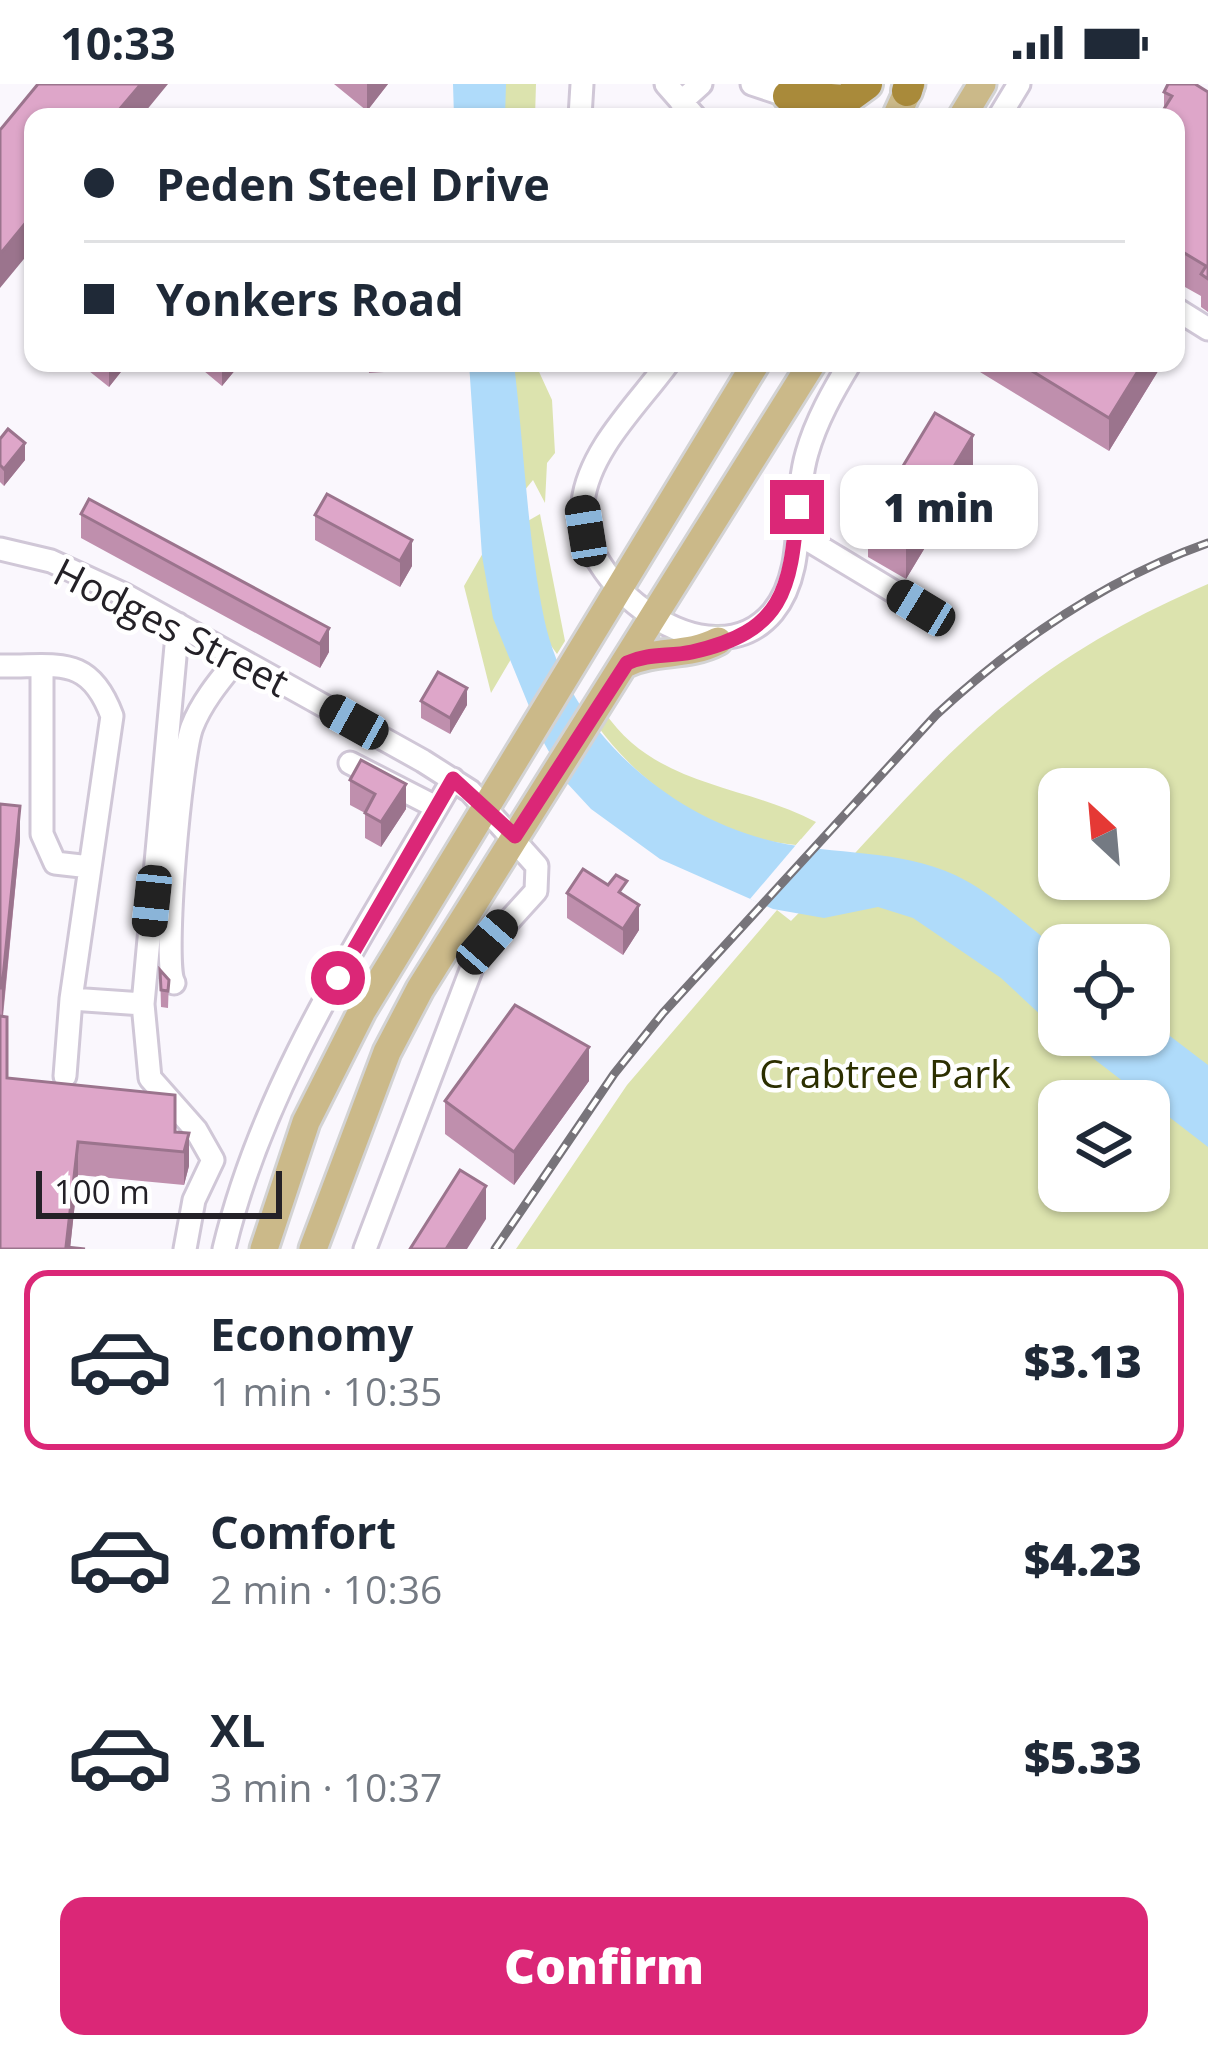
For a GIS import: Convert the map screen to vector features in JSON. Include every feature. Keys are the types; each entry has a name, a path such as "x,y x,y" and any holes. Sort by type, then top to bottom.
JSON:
{"highway":[{"path":"787,99 845,100 867,84"}],"main road":[{"path":"313,1249 387,1052 539,795 622,670 638,601 752,372"},
{"path":"263,1249 289,1166 331,1067 595,626 638,601 805,372"},
{"path":"622,670 652,655 687,653 718,641"}],"street":[{"path":"681,101 701,84"},
{"path":"752,84 787,99"},
{"path":"661,372 599,457 583,500 596,561 638,601 696,639 718,641 746,633 772,612 790,581 807,453 846,372"},
{"path":"795,532 921,608"},
{"name":"Hodges Street","path":"0,549 64,566 178,624 453,779 515,836"},
{"path":"178,624 143,1004 150,1078 196,1130 213,1160 194,1200 185,1249"},
{"path":"174,983 170,938 190,729 238,658"},
{"path":"0,666 72,668 94,677 112,716 71,1000 65,1076"},
{"path":"42,667 42,834 55,863 90,866"},
{"path":"350,763 436,807"},
{"path":"224,1249 257,1141 301,1042 453,779"},
{"path":"365,1249 476,957 536,891 537,866 515,836"},
{"path":"71,1000 143,1004"}],"green space":[{"path":"475,84 536,84 535,108 476,108"},
{"path":"497,372 539,372 552,400 555,453 547,463 545,503 533,480 506,513"},
{"path":"506,513 527,632 491,693 464,586"},
{"path":"540,514 565,641 557,654 542,633 526,522"},
{"name":"Crabtree Park","path":"1208,584 1208,1249 516,1249 627,1085 777,910 791,921 987,720 1040,677 1133,619"},
{"path":"604,711 624,736 673,769 816,822 796,845 738,832 710,820 659,789 615,748 596,724"}],"water":[{"path":"453,84 506,84 505,108 454,108"},
{"path":"470,372 515,372 544,618 556,659 599,731 662,790 736,830 798,846 912,861 955,875 983,891 1038,933 1038,1012 1001,978 913,918 878,907 824,918 773,909 660,859 591,809 566,782 544,743 493,618 482,556"},
{"path":"1170,1036 1208,1065 1208,1147 1170,1118 1170,1080 1121,1080 1090,1056 1170,1056"}],"pier":[{"path":"801,839 825,841 766,906 750,899"}],"building":[{"path":"38,84 141,84 121,108 24,108 24,225 0,254 0,130"},
{"path":"1168,84 1195,84 1208,92 1208,279 1201,274 1206,266 1185,253 1185,108 1165,108 1172,96 1164,92"},
{"path":"1034,372 1137,372 1109,418"},
{"path":"935,413 973,435 906,546 868,524"},
{"path":"8,429 25,443 4,469 0,439"},
{"path":"327,494 412,540 400,561 315,515"},
{"path":"89,499 329,628 320,644 81,514"},
{"path":"438,672 467,688 450,718 421,701"},
{"path":"361,760 406,784 381,822 365,813 375,794 350,780"},
{"path":"0,804 20,806 2,988 0,988"},
{"path":"583,869 608,885 616,875 627,881 619,892 639,905 623,929 567,893"},
{"path":"160,970 169,980 168,991 161,990"},
{"path":"515,1005 589,1047 514,1152 445,1101"},
{"path":"0,1016 7,1017 7,1078 175,1095 175,1132 189,1133 184,1152 78,1142 66,1247 85,1249 0,1249"},
{"path":"460,1170 486,1186 446,1249 410,1249"}],"railway":[{"path":"495,1249 614,1074 663,1013 936,715 997,662 1063,615 1134,575 1208,543"}],"route":[{"path":"338,978 453,779 515,836 627,663 644,656 705,648 746,633 772,612 790,581 797,507"}]}
